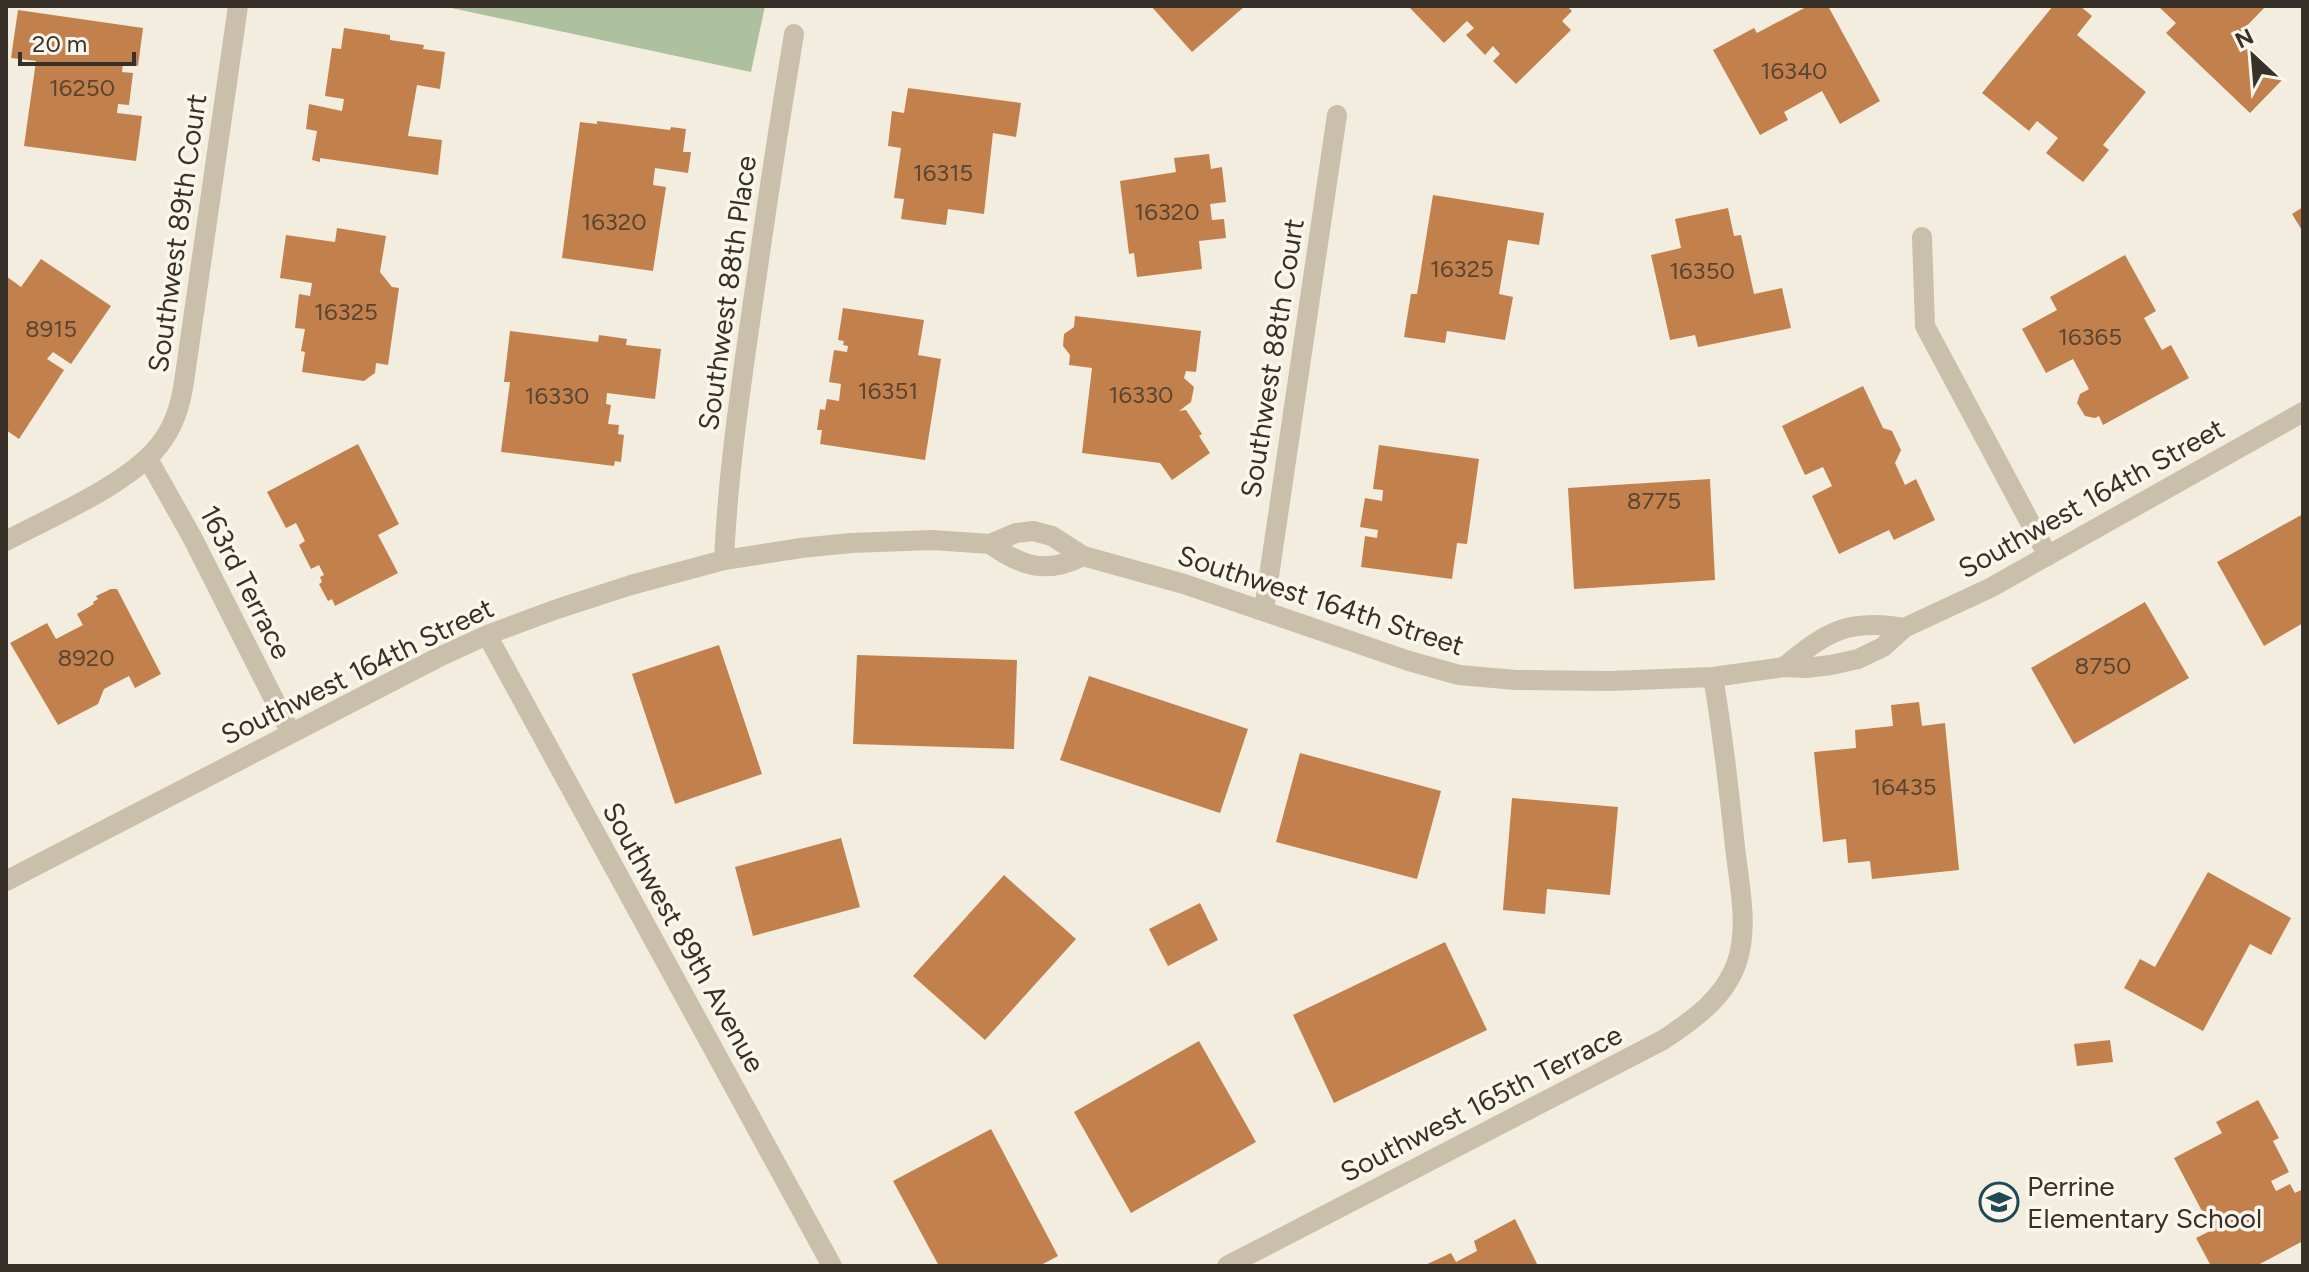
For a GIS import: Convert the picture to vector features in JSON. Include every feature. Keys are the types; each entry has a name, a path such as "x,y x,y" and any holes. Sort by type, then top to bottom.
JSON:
{"street":[{"name":"Southwest 89th Court","path":"6,541 122,478 148,459 173,423 181,399 238,6"},
{"name":"Southwest 88th Place","path":"724,560 726,508 743,372 794,34"},
{"name":"Southwest 88th Court","path":"1264,610 1337,115"},
{"path":"1922,237 1925,326 2048,556"},
{"name":"Southwest 164th Street","path":"6,881 424,664 487,635 631,585 724,560 851,543 932,540 990,544 1016,533 1033,531 1052,536 1083,556 1184,584 1409,661 1459,675 1516,680 1610,681 1713,677 1784,667 1806,668 1858,659 1883,647 1904,628 1990,588 2303,412"},
{"name":"163rd Terrace","path":"148,459 192,537 291,733"},
{"name":"Southwest 164th Street","path":"990,544 1027,565 1044,567 1068,563 1083,556"},
{"name":"Southwest 164th Street","path":"1784,667 1809,646 1830,633 1848,627 1882,624 1904,628"},
{"name":"Southwest 89th Avenue","path":"487,635 832,1266"},
{"name":"Southwest 165th Terrace","path":"1227,1266 1663,1040 1714,1001 1728,983 1737,962 1742,938 1742,905 1723,731 1713,677"}],"green space":[{"path":"442,6 765,6 751,72"}],"building":[{"path":"1151,6 1245,6 1192,52"},
{"path":"1411,6 1567,6 1572,11 1562,21 1571,30 1516,84 1493,61 1500,54 1493,46 1485,55 1466,35 1474,28 1467,21 1444,43"},
{"path":"1808,6 1828,6 1880,101 1840,124 1822,91 1784,112 1788,120 1760,135 1713,50 1754,28 1757,33"},
{"path":"2053,6 2080,6 2092,16 2077,35 2146,92 2103,145 2109,150 2083,182 2046,153 2058,138 2037,121 2029,131 1982,93"},
{"path":"2158,6 2266,6 2238,35 2284,78 2250,113 2166,33 2176,23"},
{"path":"18,10 143,28 138,66 123,63 122,72 133,73 129,105 118,104 117,113 142,116 136,161 24,146 36,61 11,58"},
{"path":"344,28 390,35 390,40 445,52 440,89 417,85 408,136 442,140 438,175 320,158 320,162 312,160 317,131 306,129 309,104 342,111 344,99 325,96 332,48 341,49"},
{"path":"908,88 1021,103 1016,137 993,133 984,214 948,209 946,225 901,219 904,199 894,198 901,148 888,146 892,111 904,113"},
{"path":"597,121 670,130 671,127 686,129 683,152 691,152 688,173 655,168 653,185 666,187 653,271 562,258 580,122 597,124"},
{"path":"1209,154 1211,169 1222,167 1226,202 1210,204 1212,220 1224,219 1226,238 1199,241 1202,269 1137,277 1134,253 1129,254 1120,181 1176,172 1174,158"},
{"path":"1433,195 1544,213 1539,245 1508,240 1499,294 1513,297 1505,340 1447,331 1445,343 1404,337 1411,294 1417,294"},
{"path":"2303,207 2303,232 2292,214"},
{"path":"1728,208 1734,236 1741,235 1754,294 1782,288 1791,328 1698,347 1695,335 1670,340 1651,255 1681,248 1675,219"},
{"path":"337,228 386,236 380,272 392,287 399,288 388,365 376,363 375,373 364,381 302,372 305,352 301,351 305,329 295,328 299,294 310,296 312,283 280,278 286,235 335,242"},
{"path":"2125,255 2156,311 2144,318 2162,350 2171,345 2189,378 2103,425 2099,416 2085,416 2077,403 2080,394 2089,389 2073,359 2046,373 2022,329 2057,310 2050,297"},
{"path":"41,259 111,306 71,364 53,352 47,359 64,370 19,439 6,430 6,276 21,287"},
{"path":"843,308 924,320 918,355 941,359 925,460 820,444 822,430 817,430 820,409 825,410 827,399 839,401 841,384 829,382 834,350 847,352 848,346 838,340"},
{"path":"1075,316 1201,331 1196,372 1186,371 1184,378 1194,387 1191,402 1179,411 1186,410 1210,453 1172,480 1160,463 1082,453 1092,368 1069,365 1070,355 1063,346 1064,334 1074,327"},
{"path":"510,331 598,342 599,335 627,339 626,345 661,349 655,399 607,393 606,404 611,405 608,424 619,425 618,434 624,435 621,462 615,461 614,466 501,452 510,382 504,382"},
{"path":"1863,386 1883,428 1892,431 1901,450 1895,463 1905,485 1916,479 1935,520 1894,540 1889,530 1839,554 1812,496 1832,486 1823,467 1805,475 1782,426"},
{"path":"358,444 399,524 378,535 398,573 335,606 332,599 328,601 319,584 322,582 320,577 324,575 319,565 311,569 299,545 305,541 296,523 286,528 267,492"},
{"path":"1379,445 1479,459 1467,544 1457,543 1452,579 1361,567 1365,536 1377,538 1378,530 1360,527 1365,498 1382,501 1383,490 1373,489"},
{"path":"1710,479 1715,580 1574,589 1568,488"},
{"path":"2303,514 2303,623 2264,646 2217,562"},
{"path":"117,589 161,674 135,688 129,676 104,689 98,704 58,725 10,643 47,623 56,639 83,625 77,614 94,604 98,599 96,596"},
{"path":"2145,602 2189,678 2074,744 2031,668"},
{"path":"719,645 762,774 675,804 632,674"},
{"path":"857,655 1017,660 1014,749 853,744"},
{"path":"1089,676 1248,729 1220,813 1060,760"},
{"path":"1919,702 1922,726 1945,723 1959,870 1872,879 1870,861 1848,863 1846,839 1823,842 1814,752 1856,748 1855,730 1893,726 1891,705"},
{"path":"1300,753 1441,791 1417,879 1276,842"},
{"path":"1512,798 1618,807 1610,895 1547,889 1545,914 1503,910"},
{"path":"841,838 860,907 753,936 735,867"},
{"path":"2208,872 2291,918 2271,955 2250,944 2203,1031 2124,988 2140,959 2155,967"},
{"path":"1004,875 1076,939 985,1040 913,976"},
{"path":"1200,903 1218,940 1168,966 1149,929"},
{"path":"1445,942 1487,1030 1334,1103 1293,1015"},
{"path":"2110,1040 2113,1062 2077,1066 2074,1044"},
{"path":"1199,1041 1256,1142 1131,1213 1074,1112"},
{"path":"2258,1100 2279,1138 2273,1141 2289,1172 2271,1181 2276,1191 2290,1184 2295,1193 2303,1189 2303,1241 2256,1266 2211,1266 2196,1238 2212,1230 2174,1158 2222,1133 2216,1122"},
{"path":"991,1129 1058,1256 1039,1266 939,1266 893,1181"},
{"path":"1515,1219 1538,1266 1423,1266 1451,1253 1456,1262 1477,1251 1474,1241"}],"place":[{"name":"Perrine Elementary School","path":"1999,1202"}]}
